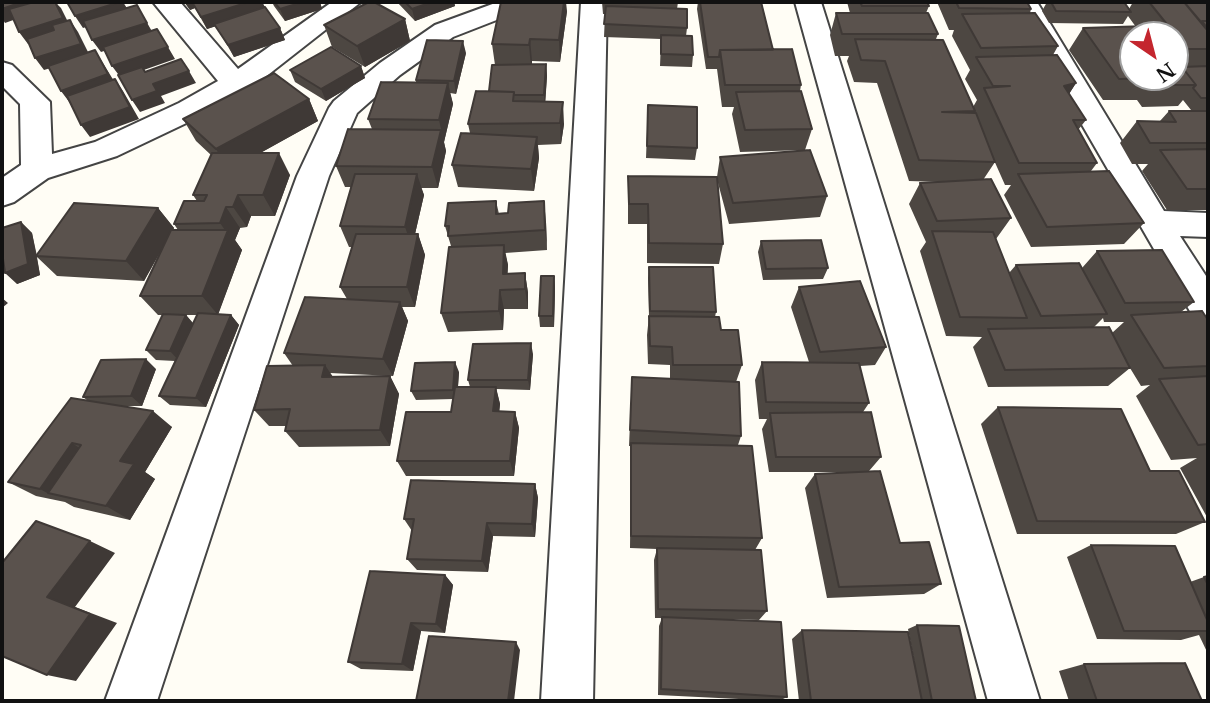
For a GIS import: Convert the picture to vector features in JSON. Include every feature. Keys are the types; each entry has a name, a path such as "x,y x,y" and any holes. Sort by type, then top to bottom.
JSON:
{"street":[{"path":"166,2 235,83"},
{"path":"2,194 37,170 106,149 189,110 254,72 348,2"},
{"path":"131,701 313,176 344,108 390,69 444,31 521,2"},
{"path":"567,701 594,2"},
{"path":"808,2 1014,701"},
{"path":"1024,2 1154,223 1208,309"},
{"path":"2,71 35,102 37,170"},
{"path":"1154,223 1208,225"}],"building":[{"path":"2,2 22,2 2,9"},
{"path":"34,2 55,2 63,18 19,32 9,9"},
{"path":"67,2 120,2 75,16"},
{"path":"192,2 249,2 201,17"},
{"path":"274,2 303,2 280,9"},
{"path":"374,2 405,19 357,46 324,25"},
{"path":"405,2 432,2 412,9"},
{"path":"501,2 564,2 559,40 530,39 529,45 492,44"},
{"path":"700,2 761,2 773,50 720,50 719,57 708,57"},
{"path":"860,2 927,2 929,6 862,6"},
{"path":"956,2 1027,2 1031,9 959,8"},
{"path":"1051,2 1124,2 1131,12 1056,11"},
{"path":"1149,2 1184,2 1208,31 1208,49 1189,49 1189,21 1164,21"},
{"path":"1184,2 1208,2 1208,21 1201,22"},
{"path":"137,5 147,23 92,40 83,21"},
{"path":"606,6 687,9 687,28 604,24"},
{"path":"265,7 280,28 228,45 214,24"},
{"path":"836,13 928,13 938,34 842,34"},
{"path":"1035,13 1058,46 981,48 962,14"},
{"path":"70,20 81,44 35,58 27,39 54,30 52,25"},
{"path":"1119,27 1119,79 1083,28"},
{"path":"157,29 168,47 112,66 103,47"},
{"path":"661,35 692,36 693,55 661,54"},
{"path":"855,39 943,40 975,111 942,112 976,113 995,162 919,160 885,61 861,60"},
{"path":"427,40 463,41 454,81 416,80"},
{"path":"331,47 361,66 321,89 290,70"},
{"path":"792,49 801,85 725,85 720,50"},
{"path":"95,50 108,74 61,91 48,66"},
{"path":"1057,55 1076,83 1064,86 1086,120 1073,120 1097,163 1019,163 984,88 1010,86 993,86 976,57"},
{"path":"181,59 189,71 153,84 157,91 132,100 118,75 142,67 145,72"},
{"path":"546,64 544,95 514,95 514,92 489,91 492,65"},
{"path":"1208,66 1208,98 1201,98 1193,88 1196,85 1189,76 1189,67"},
{"path":"274,73 309,99 216,149 183,119"},
{"path":"1189,76 1196,85 1189,85"},
{"path":"115,79 130,107 81,125 67,96"},
{"path":"381,82 448,83 439,120 368,119"},
{"path":"476,91 514,92 513,101 563,102 560,123 468,124"},
{"path":"801,91 812,129 745,130 736,92"},
{"path":"648,105 697,107 697,148 647,146"},
{"path":"1169,111 1208,111 1208,143 1150,143 1137,121 1176,122"},
{"path":"348,129 441,130 432,167 336,166"},
{"path":"461,133 537,137 531,169 452,165"},
{"path":"1208,149 1208,189 1187,189 1160,150"},
{"path":"810,150 827,196 733,203 720,157"},
{"path":"212,153 279,153 263,195 238,195 233,207 226,207 220,223 174,224 184,201 204,201 207,195 193,195"},
{"path":"1109,171 1144,223 1047,227 1018,174"},
{"path":"355,174 417,174 405,227 340,226"},
{"path":"628,176 717,177 723,244 649,243 648,204 629,204"},
{"path":"991,179 1011,218 937,221 920,183"},
{"path":"496,201 496,214 508,213 509,203 544,201 545,230 448,236 449,226 445,226 448,203"},
{"path":"74,203 158,208 126,261 36,256"},
{"path":"21,222 28,264 5,273 2,228"},
{"path":"171,230 228,230 202,296 140,296"},
{"path":"932,231 993,232 1027,318 960,317"},
{"path":"356,234 418,234 407,287 340,287"},
{"path":"821,240 828,268 766,269 761,241"},
{"path":"504,245 503,274 525,273 525,289 500,290 499,311 441,313 449,247"},
{"path":"1162,250 1194,302 1125,303 1097,251"},
{"path":"1079,263 1107,314 1041,316 1016,265"},
{"path":"649,267 713,267 716,312 650,311"},
{"path":"541,276 554,276 553,316 539,316"},
{"path":"860,281 886,347 820,352 799,287"},
{"path":"305,297 400,302 383,359 284,353"},
{"path":"1202,311 1208,320 1208,366 1164,368 1131,315"},
{"path":"198,313 231,315 196,398 159,396"},
{"path":"163,314 186,315 170,351 146,350"},
{"path":"649,316 719,317 721,330 738,330 742,365 673,365 672,347 650,346"},
{"path":"1109,327 1130,368 1005,370 988,329"},
{"path":"531,343 528,380 468,380 473,344"},
{"path":"146,359 131,396 83,397 101,360"},
{"path":"455,362 453,390 411,391 415,363"},
{"path":"762,362 859,363 869,403 766,402"},
{"path":"325,365 322,377 390,376 380,430 285,431 290,409 254,410 267,366"},
{"path":"1208,376 1208,444 1198,445 1159,379"},
{"path":"632,377 739,382 741,436 630,430"},
{"path":"455,387 496,387 493,411 515,412 510,461 397,461 406,412 451,412"},
{"path":"71,398 153,411 120,461 134,464 106,506 48,493 81,445 72,443 40,489 8,482"},
{"path":"998,407 1121,409 1150,471 1179,471 1205,522 1037,521"},
{"path":"871,412 881,457 776,457 770,413"},
{"path":"631,443 752,446 762,538 631,536"},
{"path":"880,471 900,543 929,542 941,584 839,587 815,474"},
{"path":"411,480 535,484 532,524 487,523 482,561 407,559 414,519 404,519"},
{"path":"36,521 90,541 47,597 90,614 47,675 2,656 2,563"},
{"path":"1091,545 1175,546 1208,622 1208,631 1124,631"},
{"path":"657,548 761,550 767,611 658,609"},
{"path":"370,571 445,575 436,624 411,623 402,664 348,662"},
{"path":"662,617 781,622 787,697 661,689"},
{"path":"917,625 959,626 976,701 932,701"},
{"path":"802,630 908,632 922,701 811,701"},
{"path":"429,636 516,642 508,701 416,701"},
{"path":"1185,663 1202,701 1097,701 1084,664"}]}
